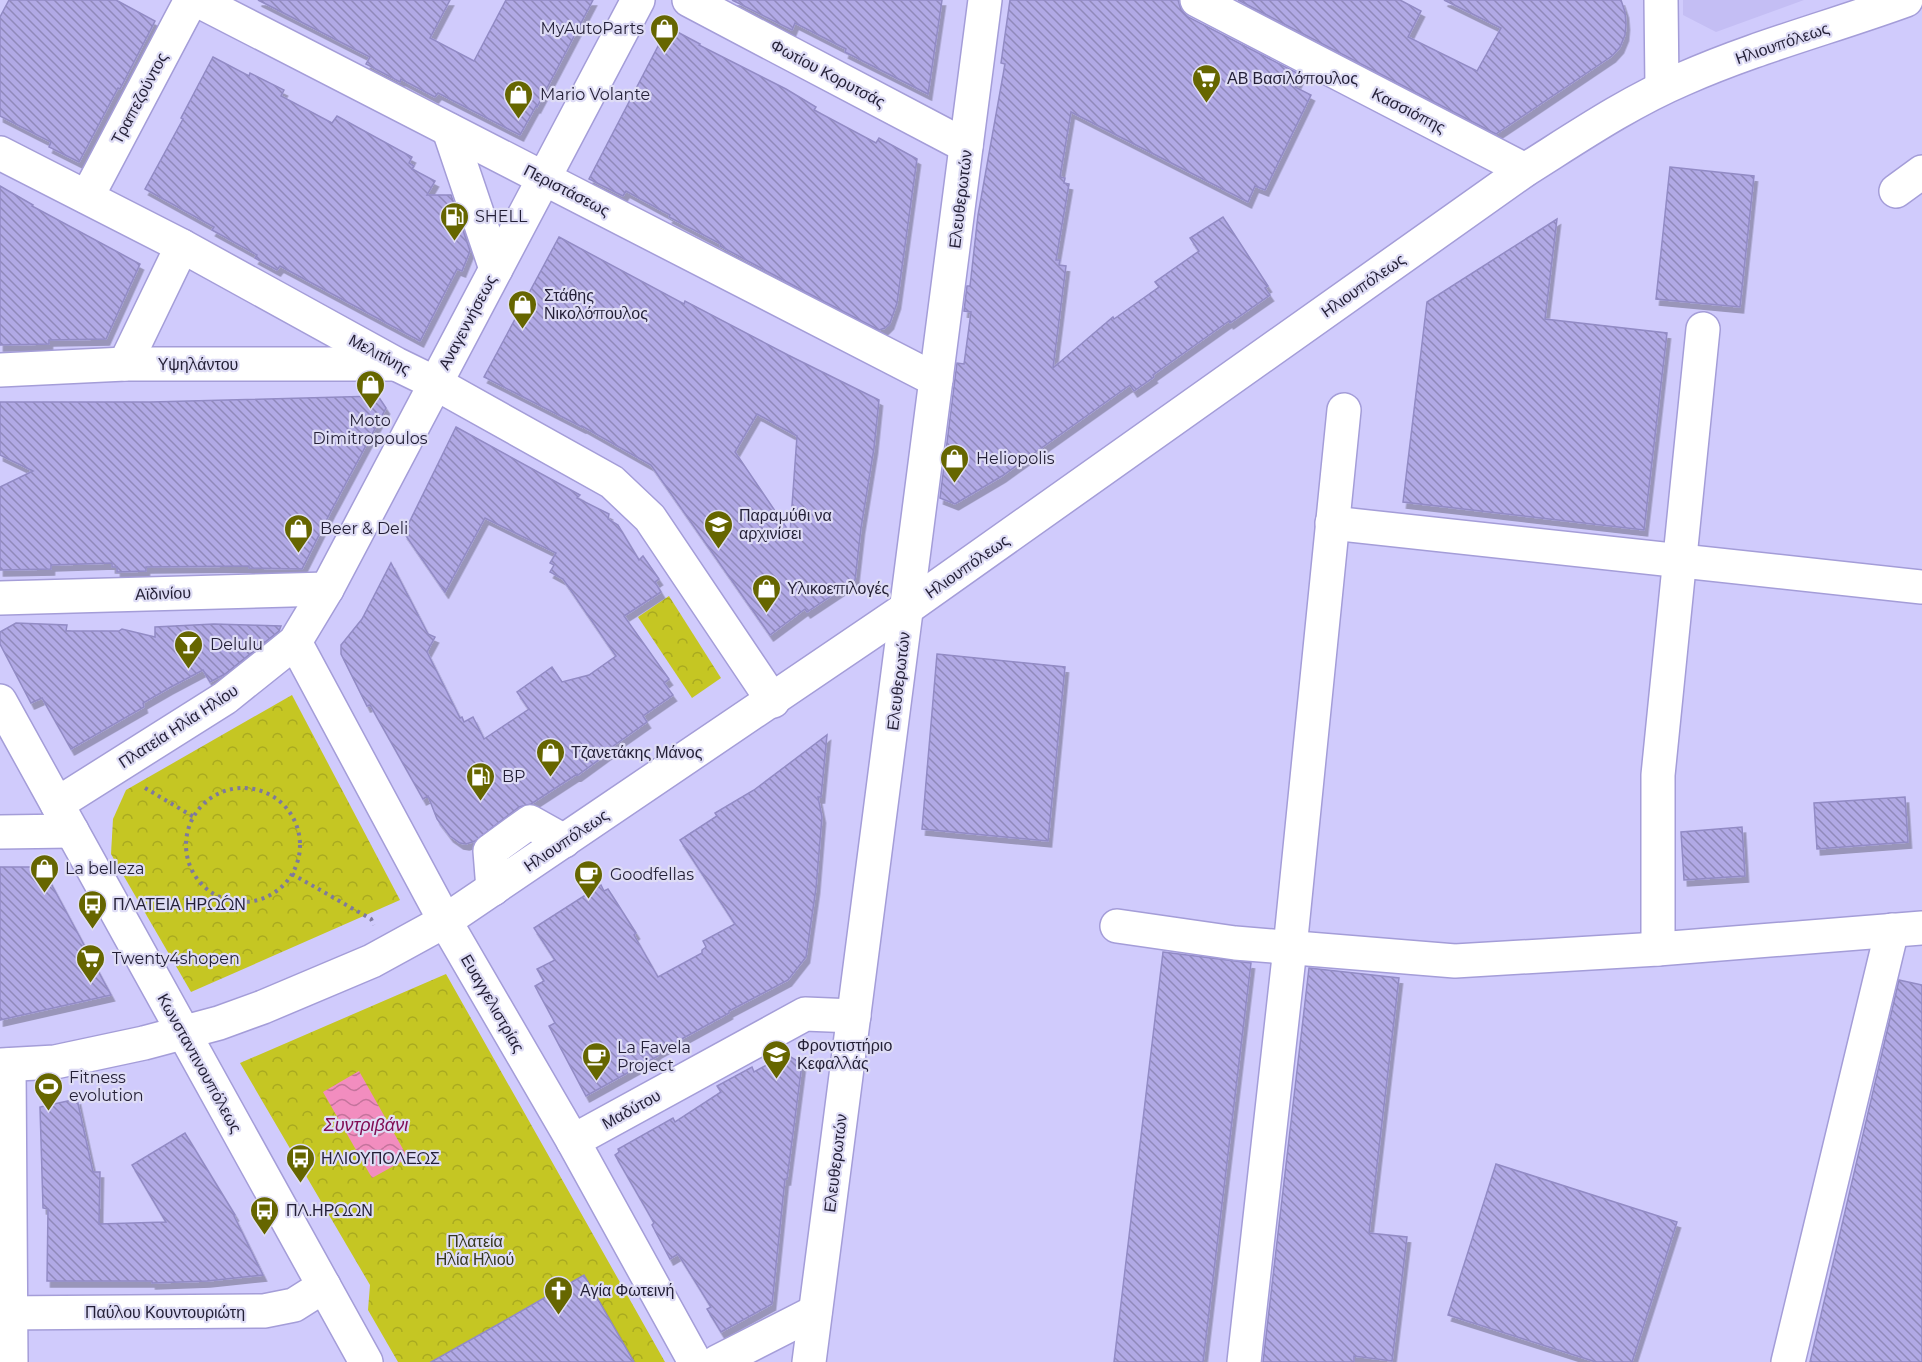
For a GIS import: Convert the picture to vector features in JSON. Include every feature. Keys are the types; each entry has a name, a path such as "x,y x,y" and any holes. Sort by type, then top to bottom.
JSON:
{"street":[{"name":"Τραπεζούντος","path":"87,197 191,0"},
{"name":"Περιστάσεως","path":"197,0 936,380"},
{"name":"Αναγεννήσεως","path":"295,642 327,589 638,0"},
{"name":"Φωτίου Κορυτσάς","path":"689,0 966,146"},
{"name":"Ελευθερωτών","path":"809,1362 986,0"},
{"name":"Κασσιόπης","path":"1197,0 1525,170"},
{"path":"1661,0 1662,88"},
{"name":"Ηλιουπόλεως","path":"4,1065 55,1062 219,1023 372,961 446,921 907,608 1525,170 1662,88 1757,51 1906,0"},
{"path":"449,130 496,268"},
{"name":"Μελιτίνης","path":"0,153 182,246 612,482 650,518 773,701"},
{"path":"1896,191 1922,172"},
{"path":"125,364 182,246"},
{"path":"1658,949 1658,776 1703,329"},
{"name":"Υψηλάντου","path":"0,370 125,364 396,364"},
{"path":"1244,1362 1290,948 1344,410"},
{"path":"1332,523 1922,587"},
{"name":"Αϊδινίου","path":"0,598 327,589"},
{"name":"Πλατεία Ηλία Ηλίου","path":"64,818 123,762 225,698 295,642"},
{"name":"Ευαγγελιστρίας","path":"295,642 446,921 573,1141 695,1362"},
{"name":"Κωνσταντινουπόλεως","path":"0,701 366,1362"},
{"path":"0,832 64,818"},
{"path":"1116,926 1235,943 1455,961 1658,949 1907,929 1788,1362"},
{"name":"Μαδύτου","path":"573,1141 805,1014 854,1016"},
{"path":"4,1065 5,1313 11,1362"},
{"name":"Παύλου Κουντουριώτη","path":"5,1313 264,1311 294,1305 324,1286"},
{"path":"717,1362 816,1312"}],"path":[{"path":"123,762 138,783 194,817"},
{"path":"242,787 275,796 287,808 296,824 300,840 299,858 292,874 280,888 264,898 246,902 228,900 212,893 198,880 189,864 185,846 188,828 196,811 209,798 224,790 242,787"},
{"path":"292,874 372,919 388,952"}],"shaded area":[{"path":"1683,0 1804,0 1716,32 1683,15"}],"green space":[{"path":"669,596 721,678 692,698 638,617"},
{"path":"292,695 400,900 191,992 111,854 113,819 126,790"},
{"name":"Πλατεία Ηλία Ηλιού","path":"446,974 665,1362 398,1362 368,1310 370,1285 240,1063"}],"water":[{"name":"Συντριβάνι","path":"359,1071 408,1158 372,1178 323,1092"}],"building":[{"path":"9,0 116,0 155,21 79,162 49,147 51,142 0,116 0,17"},
{"path":"258,0 450,0 430,38 474,61 506,0 593,0 520,135 438,93 435,97 401,79 400,82 366,64 370,57"},
{"path":"732,0 942,0 928,94 845,52 846,49 795,23 792,30"},
{"path":"1010,0 1178,0 1181,10 1188,17 1301,75 1295,87 1311,95 1265,190 1255,186 1248,202 1071,112 1060,177 1065,178 1064,183 1069,184 1056,260 1060,260 1059,265 1066,266 1053,368 1113,317 1114,319 1159,287 1155,282 1199,251 1190,238 1223,217 1268,286 1265,288 1270,295 1230,323 1229,321 1134,391 1130,385 1002,476 955,504 940,498 957,363 964,364 971,312 964,311 967,286 970,286 978,215 1005,64 1001,63"},
{"path":"1238,0 1400,0 1421,11 1408,37 1477,71 1501,28 1444,0 1621,0 1626,24 1625,35 1620,47 1612,56 1496,134"},
{"path":"668,27 786,89 816,107 814,110 876,143 879,138 917,159 897,303 890,323 885,328 879,330 802,290 720,246 721,244 626,191 623,196 589,179"},
{"path":"213,57 249,76 250,73 284,90 281,96 332,123 337,116 412,157 409,163 414,166 412,169 435,181 427,195 451,195 470,251 462,271 457,269 420,341 280,266 277,270 255,258 257,255 212,230 214,227 145,189"},
{"path":"1670,167 1754,176 1740,307 1656,299"},
{"path":"0,186 32,206 140,264 106,339 49,340 49,344 0,345"},
{"path":"1557,219 1545,319 1667,333 1644,530 1403,502 1427,302"},
{"path":"559,237 684,304 685,301 879,400 855,580 807,612 805,609 770,635 651,465 582,426 484,377","holes":["757,414 797,436 790,533 735,452"]},
{"path":"378,396 386,408 302,569 249,568 249,566 146,567 146,571 117,572 117,567 112,567 112,563 51,565 51,569 0,570 0,487 33,471 0,455 0,402 151,402"},
{"path":"456,427 580,495 577,498 609,514 608,519 618,525 639,560 643,556 659,579 655,582 661,592 624,616 669,679 664,683 673,695 643,716 647,722 578,775 531,804 519,807 475,841 466,844 450,836 437,819 428,796 423,799 370,705 367,706 341,654 341,645 362,619 391,563 428,634 435,637 427,652 460,718 462,717 464,722 473,717 484,739 529,709 517,692 552,667 562,682 589,675 616,656 563,579 550,572 554,565 550,563 556,553 485,518 445,592 404,533"},
{"path":"16,623 67,625 66,631 119,631 122,629 155,637 155,627 214,624 281,626 279,631 225,674 210,682 203,670 143,703 144,707 71,749 42,698 31,703 0,644 0,632"},
{"path":"937,654 1065,667 1048,841 922,829"},
{"path":"827,735 821,797 818,797 822,817 816,888 806,957 788,980 729,1011 656,1053 658,1056 586,1096 549,1026 555,1023 535,986 544,981 537,969 555,960 534,928 601,885 604,891 608,889 636,933 634,935 658,977 702,953 706,947 703,941 735,924 680,840 717,816 715,813 754,790"},
{"path":"1905,797 1908,842 1817,849 1814,803"},
{"path":"1742,827 1745,876 1684,880 1681,832"},
{"path":"0,867 42,867 111,995 0,1020"},
{"path":"1163,952 1251,963 1203,1362 1114,1362"},
{"path":"1309,968 1399,978 1369,1233 1407,1237 1392,1361 1354,1356 1354,1362 1263,1362"},
{"path":"1899,980 1922,985 1922,1362 1810,1362"},
{"path":"786,1054 802,1064 787,1179 785,1179 772,1304 721,1332 707,1309 711,1307 678,1254 670,1259 652,1225 654,1223 615,1155 619,1152 618,1149 673,1118 675,1122 721,1092 717,1086 752,1067 754,1072"},
{"path":"77,1099 93,1172 100,1172 99,1224 166,1222 132,1165 185,1133 235,1215 263,1275 207,1281 152,1283 152,1281 47,1281 48,1209 43,1208 40,1107"},
{"path":"1496,1164 1677,1222 1632,1362 1596,1362 1448,1315"},
{"name":"Αγία Φωτεινή","path":"584,1275 634,1362 431,1362 497,1325"}],"place":[{"name":"MyAutoParts","path":"665,54"},
{"name":"ΑΒ Βασιλόπουλος","path":"1206,104"},
{"name":"Mario Volante","path":"519,120"},
{"name":"SHELL","path":"454,242"},
{"name":"Στάθης Νικολόπουλος","path":"523,330"},
{"name":"Moto Dimitropoulos","path":"370,410"},
{"name":"Heliopolis","path":"955,484"},
{"name":"Παραμύθι να αρχινίσει","path":"718,550"},
{"name":"Beer & Deli","path":"299,554"},
{"name":"Υλικοεπιλογές","path":"766,614"},
{"name":"Delulu","path":"189,670"},
{"name":"Τζανετάκης Μάνος","path":"550,778"},
{"name":"BP","path":"481,802"},
{"name":"La belleza","path":"44,894"},
{"name":"Goodfellas","path":"589,900"},
{"name":"ΠΛΑΤΕΙΑ ΗΡΏΩΝ","path":"92,930"},
{"name":"Twenty4shopen","path":"91,984"},
{"name":"Φροντιστήριο Κεφαλλάς","path":"776,1080"},
{"name":"La Favela Project","path":"596,1082"},
{"name":"Fitness evolution","path":"48,1112"},
{"name":"ΗΛΙΟΥΠΟΛΕΩΣ","path":"300,1184"},
{"name":"ΠΛ.ΗΡΩΩΝ","path":"265,1236"},
{"name":"Αγία Φωτεινή","path":"559,1316"}]}
